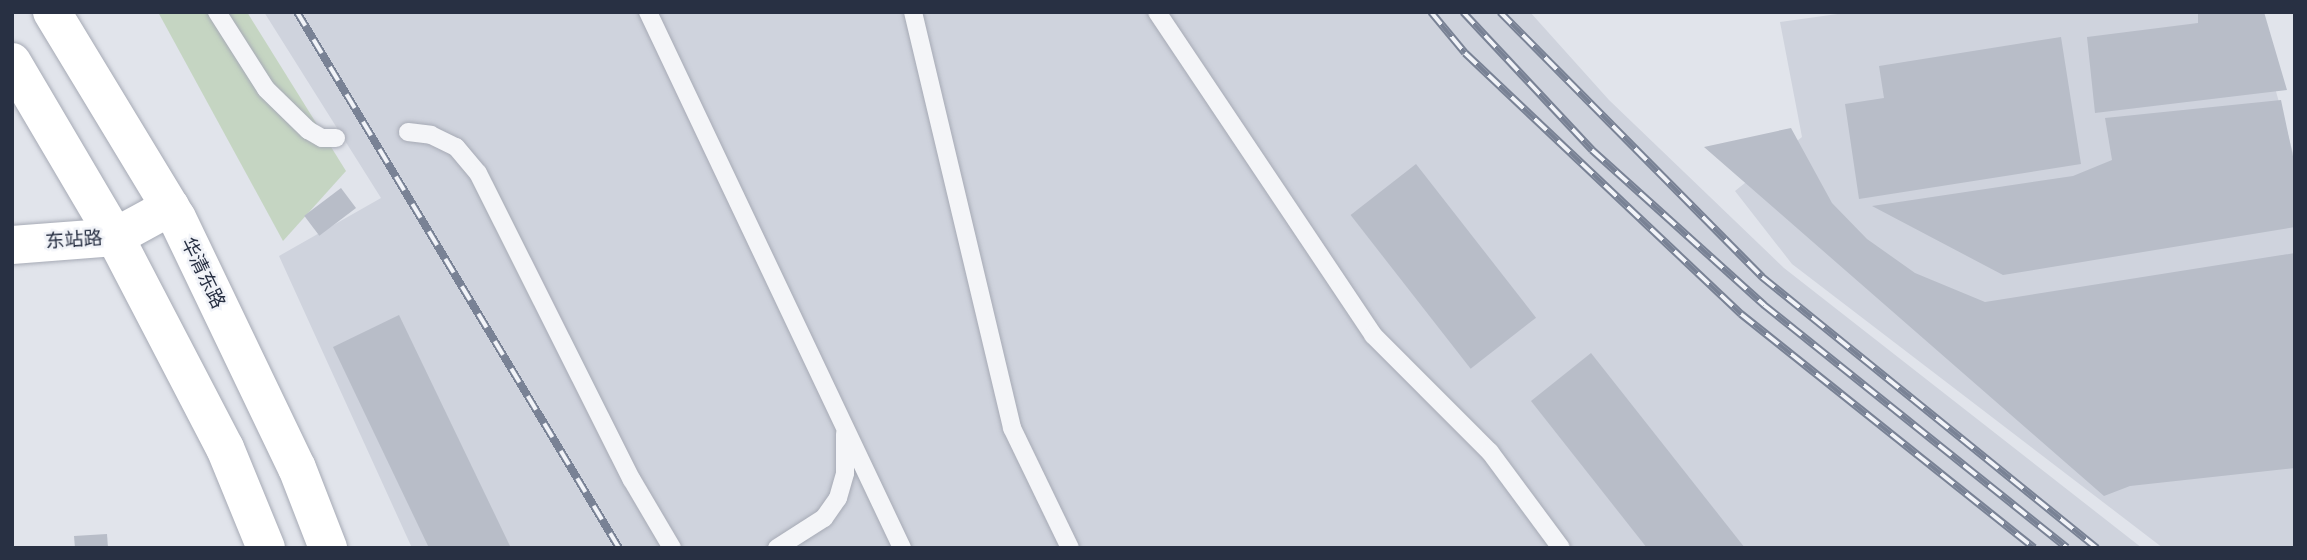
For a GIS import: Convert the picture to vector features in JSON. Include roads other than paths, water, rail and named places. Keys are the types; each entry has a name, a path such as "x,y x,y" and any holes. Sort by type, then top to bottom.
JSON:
{"main road":[{"name":"华清东路","path":"52,12 170,207 297,468 328,548"},
{"path":"12,62 115,237 225,448 266,548"},
{"name":"东站路","path":"12,245 115,237 170,207"}],"lane":[{"path":"217,12 266,89 308,130 322,138 336,138"},
{"path":"649,12 901,548"},
{"path":"913,12 1012,428 1070,548"},
{"path":"1157,12 1373,335 1490,452 1561,548"},
{"path":"408,132 431,135 456,147 478,173 632,480 672,548"},
{"path":"777,548 824,518 838,498 847,446 843,421"}],"railway":[{"path":"297,12 619,548"},
{"path":"1431,12 1465,53 1741,314 2034,548"},
{"path":"1463,12 1592,150 1764,305 2067,548"},
{"path":"1500,12 1762,277 2097,548"}]}
